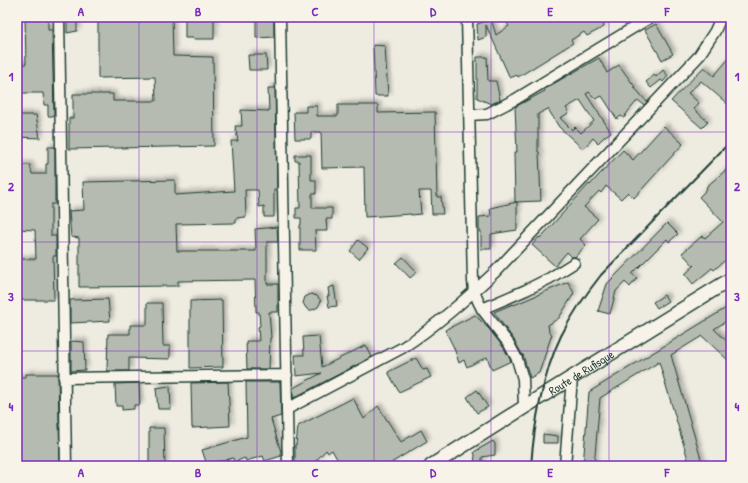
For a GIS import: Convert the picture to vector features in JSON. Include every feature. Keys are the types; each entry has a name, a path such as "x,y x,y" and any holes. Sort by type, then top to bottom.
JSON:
{"main road":[{"name":"Route de Rufisque","path":"431,466 731,279"}],"street":[{"path":"59,17 66,466"},
{"path":"280,17 288,466"},
{"path":"467,17 474,291 482,309 509,344 517,359 523,379 524,408"},
{"path":"469,115 487,114 516,99 651,17"},
{"path":"287,409 420,337 474,291 495,272 698,57 715,31 721,17"},
{"path":"482,309 526,290 550,278 574,263"},
{"path":"64,378 287,375"},
{"path":"565,466 572,378"}],"building":[{"path":"25,17 48,17 48,30 52,30 54,116 48,116 48,105 44,105 43,93 17,93 17,64 26,64"},
{"path":"98,17 172,17 173,56 213,57 214,146 69,149 69,118 73,118 73,94 113,94 113,101 156,101 155,77 98,78"},
{"path":"185,17 214,17 214,39 185,38"},
{"path":"256,17 274,17 274,37 256,38"},
{"path":"503,17 613,17 603,23 604,27 587,36 584,32 571,40 573,43 518,77 517,75 510,78 486,25 486,37 478,40 477,24 491,19 496,35 509,26"},
{"path":"67,20 77,20 77,31 67,33"},
{"path":"656,24 673,54 662,60 645,30"},
{"path":"373,45 385,46 388,96 375,96"},
{"path":"248,55 266,55 267,70 249,70"},
{"path":"731,56 731,107 701,81 688,93 699,103 694,109 708,122 702,128 671,101 704,67 714,76"},
{"path":"477,57 487,57 488,81 496,81 500,100 491,104 477,98"},
{"path":"599,58 607,73 619,65 634,87 647,102 644,105 639,101 636,102 624,118 621,116 617,119 602,96 596,99 589,92 586,94 611,132 598,143 593,138 583,149 559,127 548,109 538,114 538,152 541,201 515,202 514,152 517,152 515,107 545,91 544,89","holes":["580,100 594,121 581,133 575,127 572,130 560,118 569,113 566,108"]},
{"path":"663,70 668,76 663,82 661,80 651,88 646,82 654,75 656,77"},
{"path":"268,88 275,88 277,189 274,189 274,217 264,217 264,206 259,207 258,190 245,190 246,217 236,218 236,223 176,224 177,251 256,251 255,229 277,227 278,242 267,242 267,284 278,284 278,312 269,312 271,338 269,369 247,369 246,341 259,341 258,327 260,326 259,312 256,312 255,280 178,281 178,286 79,287 79,238 71,237 69,211 84,210 83,182 175,180 175,195 234,191 231,141 238,141 235,126 242,126 241,110 269,111"},
{"path":"338,105 378,105 378,113 435,112 437,197 441,197 443,214 432,214 431,191 419,191 421,214 365,217 364,167 322,168 321,132 311,132 311,139 295,139 294,112 306,112 306,106 317,106 317,116 338,116"},
{"path":"17,115 36,115 40,138 17,137"},
{"path":"664,126 683,144 634,198 628,192 621,199 606,186 601,193 599,191 584,207 598,219 580,239 586,245 575,257 572,257 567,252 555,266 532,245 623,150 633,160"},
{"path":"48,147 55,147 55,204 51,204 51,236 56,236 56,256 53,256 54,300 17,300 17,259 36,259 35,230 17,229 17,165 30,165 32,174 46,174 46,164 48,164"},
{"path":"295,155 311,155 311,180 316,180 316,194 312,194 312,208 332,208 332,219 326,219 327,231 315,231 316,250 300,250 301,218 296,218 296,208 300,208 299,161 295,161"},
{"path":"726,170 731,175 731,255 714,270 712,268 693,284 685,274 694,266 682,253 702,236 705,238 723,222 699,197 707,189 706,187"},
{"path":"517,202 517,230 491,234 491,249 481,249 479,217 491,216 490,208"},
{"path":"667,223 678,234 669,242 667,239 632,274 637,278 630,287 625,282 616,291 610,314 598,311 607,284"},
{"path":"358,240 368,248 359,259 350,251"},
{"path":"403,257 417,272 410,278 396,263"},
{"path":"568,282 574,293 559,318 548,325 549,332 552,334 539,373 530,378 523,355 494,312"},
{"path":"334,286 337,306 329,307 327,296 329,296 328,288"},
{"path":"311,294 317,296 321,301 318,307 309,310 303,303 305,297"},
{"path":"664,295 668,301 657,308 653,302"},
{"path":"108,299 110,321 70,323 70,300"},
{"path":"222,300 223,367 190,368 190,301"},
{"path":"147,303 162,303 163,346 170,346 170,359 129,358 129,371 107,371 108,334 130,334 130,325 147,325"},
{"path":"731,305 731,318 714,329 731,345 731,363 702,336 671,355 703,466 690,466 659,362 600,398 594,466 583,466 589,392"},
{"path":"475,315 489,329 504,348 511,361 492,370 487,357 467,367 464,360 459,363 454,348 445,330"},
{"path":"319,336 322,367 366,345 372,357 293,398 293,388 322,373 296,376 295,355 304,355 303,337"},
{"path":"71,341 84,342 85,370 71,371"},
{"path":"416,358 423,370 427,369 431,377 399,392 388,372"},
{"path":"26,374 58,374 60,466 17,466 17,377 26,377"},
{"path":"228,382 230,426 192,428 191,383"},
{"path":"246,382 280,382 281,416 271,419 281,456 265,461 263,456 246,461 245,458 234,462 233,458 222,461 206,462 202,450 247,437"},
{"path":"139,383 140,405 134,405 134,409 122,410 122,406 116,406 115,384"},
{"path":"170,386 171,409 158,409 156,388"},
{"path":"477,390 488,407 477,413 467,397"},
{"path":"353,398 364,419 378,406 401,442 421,430 427,441 391,463 393,466 375,466 373,463 369,466 364,466 362,463 356,466 341,466 332,450 328,453 326,450 311,466 295,466 295,445 298,426"},
{"path":"149,428 164,428 165,466 149,466"},
{"path":"543,434 558,436 558,443 543,443"},
{"path":"493,441 495,444 495,455 482,457 482,466 474,466 474,452"}],"railway":[{"path":"531,466 534,434 544,383 549,366 565,328 601,275 731,141"}]}
